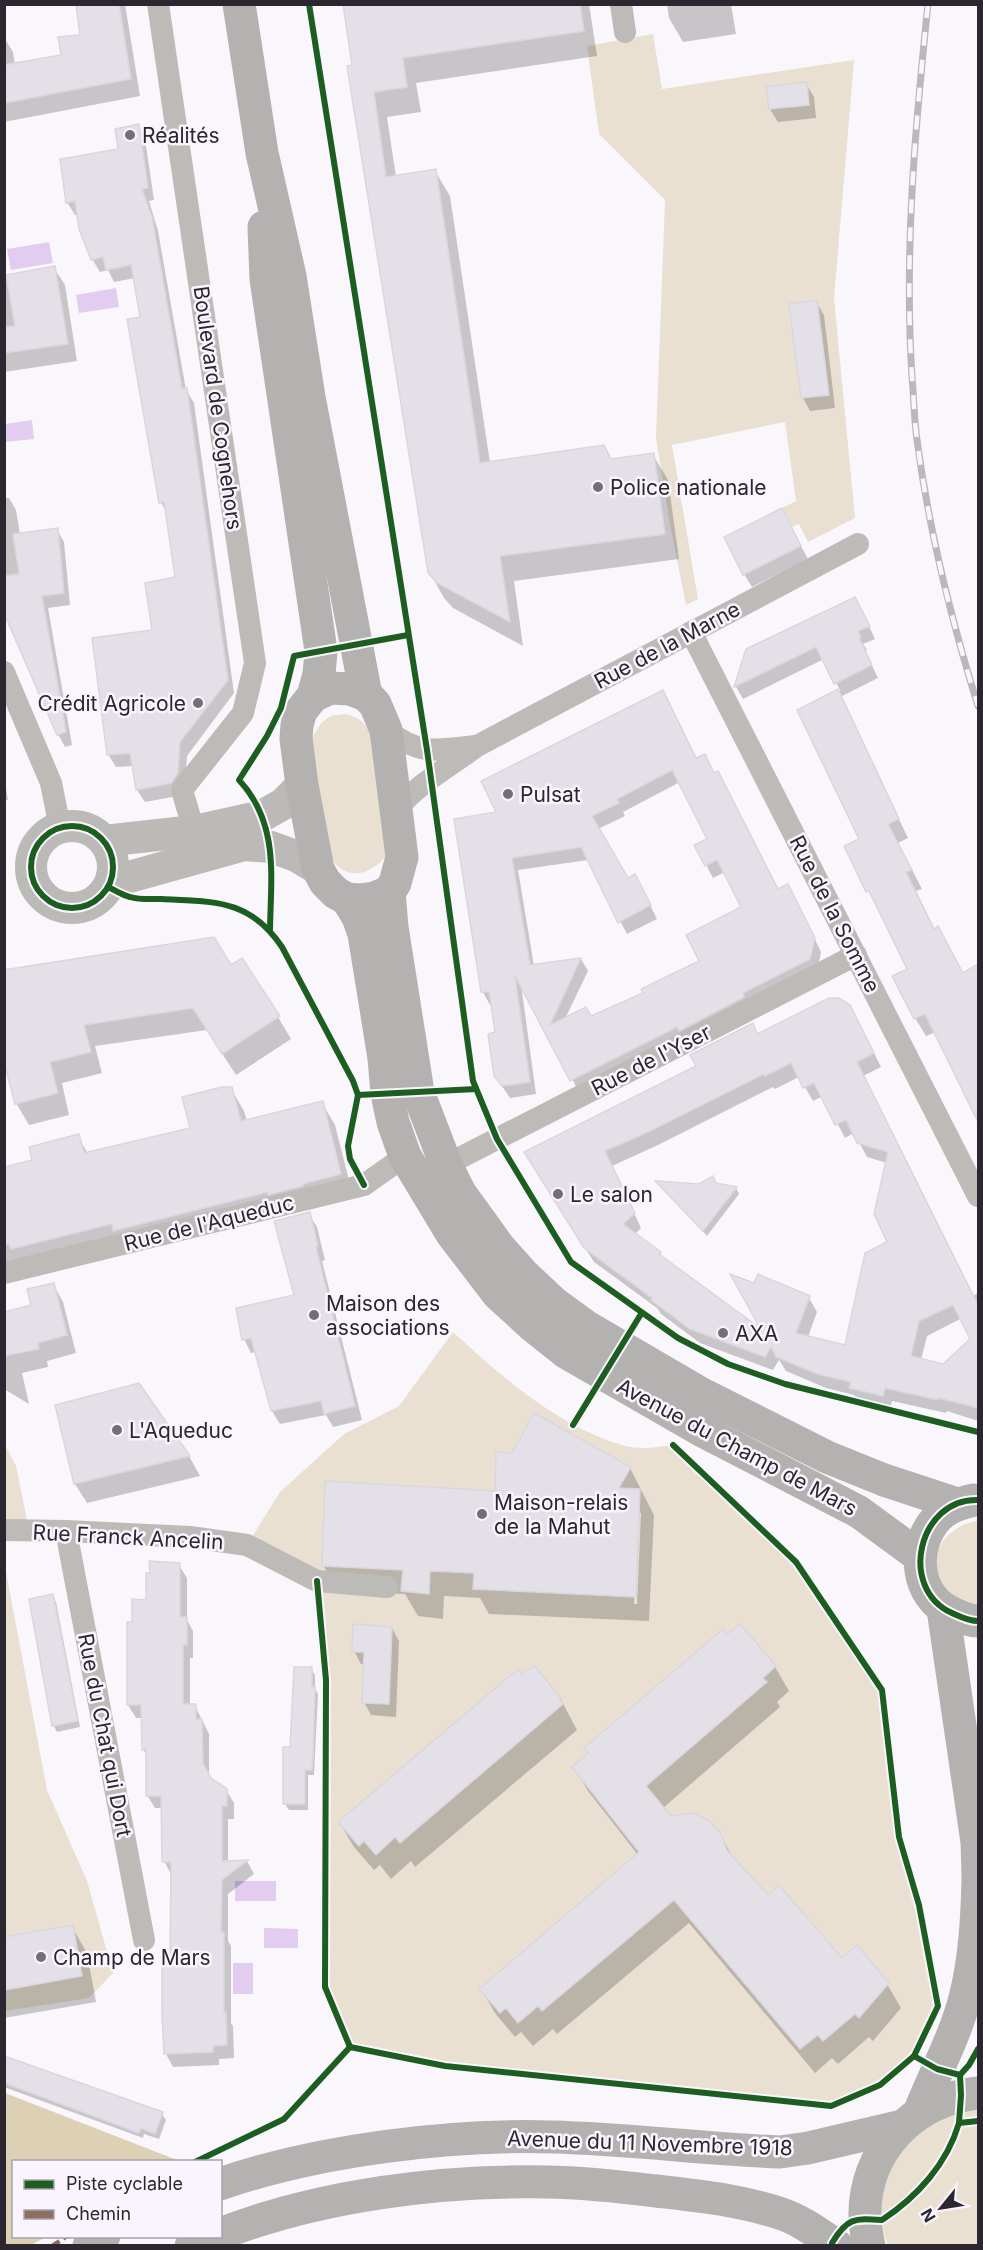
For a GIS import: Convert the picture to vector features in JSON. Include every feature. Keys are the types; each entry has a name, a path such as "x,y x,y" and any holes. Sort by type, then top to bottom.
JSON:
{"main road":[{"path":"239,4 262,153 290,276 309,397 366,695 381,716 386,730 397,809 402,857 395,883 388,892 374,898 346,899"},
{"path":"262,153 266,279 321,651 319,674 313,696 301,711 296,739 318,869"},
{"path":"313,696 330,688 350,689 366,695"},
{"path":"104,841 194,831 262,816 283,804 302,785"},
{"path":"84,827 95,832 104,841 113,860 111,882 95,901 84,906 71,908 47,899 38,890 31,865 19,856 60,828 84,827"},
{"path":"111,882 244,845 271,847 296,856 318,869"},
{"name":"Avenue du Champ de Mars","path":"318,869 330,888 346,899 358,917 364,934 384,1058 387,1094 393,1122 405,1156 434,1207 498,1294 567,1353 699,1430 860,1512 919,1556"},
{"name":"Avenue du Champ de Mars","path":"388,892 418,1092 446,1165 460,1193 498,1247 523,1275 554,1304 586,1327 700,1393 827,1457 884,1480 968,1502"},
{"path":"968,1502 938,1517 925,1535 919,1556 921,1576 930,1594 944,1609 969,1621 978,1620"},
{"path":"910,2120 953,2033 965,1999 977,1916 977,1842 944,1609"},
{"path":"869,2246 865,2218 866,2193 873,2168 885,2146 910,2120 939,2102 961,2095 978,2093"},
{"name":"Avenue du 11 Novembre 1918","path":"222,2183 254,2173 352,2152 458,2140 551,2137 780,2151 808,2148 910,2120"},
{"name":"Avenue du 11 Novembre 1918","path":"222,2233 304,2208 358,2198 495,2182 549,2182 622,2187 749,2204 784,2214 816,2231 837,2246"},
{"path":"88,2246 101,2238"},
{"path":"191,2246 209,2238"}],"street":[{"name":"Boulevard de Cognehors","path":"158,4 255,663 243,713 182,790 194,831"},
{"path":"621,4 625,32"},
{"name":"Rue de la Marne","path":"397,809 418,786 477,746 858,544"},
{"name":"Rue de la Somme","path":"691,632 978,1196"},
{"path":"4,672 51,783 60,828"},
{"name":"Rue de la Marne","path":"386,730 414,747 427,750 440,751 477,746"},
{"name":"Rue de l'Yser","path":"446,1165 855,955"},
{"name":"Rue de l'Aqueduc","path":"4,1273 364,1185 405,1156"},
{"name":"Rue Franck Ancelin","path":"4,1530 190,1537 247,1545 317,1581 387,1587"},
{"name":"Rue du Chat qui Dort","path":"66,1531 144,1940"}],"shaded area":[{"path":"653,34 662,89 854,60 834,298 855,518 808,542 799,524 792,527 782,508 796,501 785,422 672,445 698,599 686,605 656,438 665,200 599,134 587,46"},
{"path":"49,242 53,263 11,270 7,249"},
{"path":"116,288 119,307 79,313 76,295"},
{"path":"32,420 34,439 5,442 5,424"},
{"path":"345,714 362,721 372,736 386,856 371,869 356,873 341,869 328,854 311,739 322,722 331,716"},
{"path":"453,1332 534,1400 578,1427 626,1446 649,1448 673,1445 796,1562 882,1690 899,1837 919,1905 941,2004 914,2056 880,2085 831,2106 445,2066 350,2047 325,1987 326,1680 317,1581 247,1545 280,1492 344,1434 399,1406"},
{"path":"4,1443 16,1466 29,1530 5,1530"},
{"path":"978,1521 978,1606 967,1604 948,1593 942,1583 936,1562 942,1543 948,1536 955,1529"},
{"path":"4,1561 47,1790 87,1881 113,1973 89,1998 5,2011"},
{"path":"235,1881 276,1881 276,1901 235,1901"},
{"path":"264,1928 298,1929 298,1948 264,1948"},
{"path":"233,1963 253,1963 253,1994 233,1994"},
{"path":"5,2093 177,2160 12,2160 12,2238 44,2238 31,2245 5,2245"},
{"path":"978,2107 978,2245 888,2245 881,2211 883,2194 895,2161 904,2147 916,2134 935,2120"}],"building":[{"path":"76,4 119,4 131,79 4,103 4,65 61,55 58,37 80,35"},
{"path":"343,4 580,4 584,31 403,58 407,87 374,92 386,177 436,169 480,463 604,445 611,459 654,453 665,534 500,556 510,622 437,583 428,573 347,66 352,65"},
{"path":"807,82 809,105 769,109 766,87"},
{"path":"139,124 148,188 142,189 152,217 182,389 187,388 228,680 180,742 178,773 171,783 136,790 130,753 107,755 92,638 152,630 145,583 175,577 164,502 159,503 127,319 140,317 131,265 106,270 103,257 91,260 79,229 75,201 66,203 60,159 118,149 115,129"},
{"path":"55,266 68,344 4,353 4,327 15,326 6,275"},
{"path":"817,300 829,395 801,398 789,304"},
{"path":"782,508 801,546 743,575 724,537"},
{"path":"58,528 64,593 42,596 66,732 57,735 4,613 4,576 19,574 13,534"},
{"path":"855,597 870,626 858,631 872,665 834,684 816,647 734,687 746,649"},
{"path":"838,689 899,819 888,824 912,870 906,872 934,929 938,926 963,973 978,964 978,1122 925,1014 914,1019 892,976 907,969 844,846 859,839 797,710"},
{"path":"663,690 696,758 705,754 714,773 718,771 778,889 788,884 815,938 810,959 743,993 744,997 679,1031 677,1027 570,1081 515,976 530,1082 502,1086 494,1076 488,1034 495,1032 489,992 481,992 454,819 496,812 481,781","holes":["672,770 707,839 694,845 705,866 717,860 741,907 686,935 699,961 641,989 643,993 591,1016 586,1007 550,1025 581,958 530,965 512,858 581,847 618,923 651,905 635,874 628,878 592,816 619,803 617,799"]},
{"path":"214,937 231,965 242,958 280,1016 222,1054 193,1008 84,1025 91,1052 50,1062 58,1093 15,1104 4,1062 4,970"},
{"path":"829,998 839,998 850,1005 874,1053 857,1062 978,1305 978,1408 885,1388 883,1396 849,1388 851,1382 817,1374 776,1357 771,1347 765,1357 690,1329 584,1248 524,1152 696,1066 690,1055 753,1023 757,1034","holes":["791,1063 803,1088 814,1083 835,1125 846,1120 857,1143 888,1152 874,1214 887,1242 865,1253 845,1345 796,1333 810,1296 758,1274 754,1283 730,1274 760,1328 659,1254 661,1252 623,1224 635,1213 605,1151","953,1305 970,1339 943,1364 911,1356 919,1321"]},
{"path":"222,1087 232,1087 241,1121 323,1101 341,1174 268,1195 268,1192 113,1231 112,1224 11,1249 9,1244 4,1245 4,1167 32,1160 29,1147 79,1134 84,1153 190,1128 182,1097"},
{"path":"713,1176 716,1183 737,1187 703,1231 655,1181 699,1184"},
{"path":"310,1212 318,1246 316,1247 355,1406 324,1414 321,1401 271,1411 251,1338 242,1340 236,1308 294,1295 274,1221"},
{"path":"54,1283 67,1335 38,1343 39,1349 4,1356 4,1312 31,1305 27,1289"},
{"name":"L'Aqueduc","path":"139,1383 190,1456 74,1484 55,1405"},
{"name":"Maison-relais de la Mahut","path":"534,1413 631,1467 619,1488 640,1489 636,1597 473,1589 474,1573 430,1571 429,1594 401,1591 403,1570 322,1566 325,1481 495,1491 496,1452 512,1453"},
{"path":"149,1561 180,1563 180,1617 187,1617 187,1645 183,1645 183,1704 196,1704 196,1719 202,1719 203,1763 211,1778 227,1789 227,1806 222,1806 222,1861 248,1860 222,1880 221,1932 224,1932 224,2013 226,2012 227,2045 213,2046 213,2052 164,2054 162,1961 170,1961 171,1862 162,1862 161,1796 146,1796 146,1749 142,1750 141,1705 127,1705 127,1622 132,1622 132,1599 146,1600 146,1573 150,1573"},
{"path":"53,1594 78,1721 52,1726 29,1599"},
{"path":"353,1624 392,1627 389,1704 362,1703 364,1652 352,1652"},
{"path":"740,1624 776,1666 763,1678 767,1682 646,1786 671,1816 693,1813 708,1820 720,1832 727,1850 768,1895 779,1885 842,1958 857,1945 889,1983 859,2018 855,2014 823,2041 818,2035 800,2049 674,1900 542,2011 538,2006 518,2023 506,2008 500,2013 479,1989 639,1852 572,1767 588,1753 584,1748 723,1629 727,1634"},
{"path":"534,1665 561,1698 559,1699 563,1704 400,1843 395,1837 376,1855 364,1841 359,1846 338,1822 518,1669 522,1675"},
{"path":"294,1667 312,1667 312,1687 315,1687 312,1770 305,1770 305,1804 283,1804 283,1747 290,1747"},
{"name":"Champ de Mars","path":"73,1925 82,1976 4,1990 4,1937"},
{"path":"4,2056 163,2112 155,2134 141,2128 139,2133 4,2083"}],"railway":[{"path":"928,4 915,144 910,237 910,330 915,416 934,541 950,608 978,706"}],"marked path":[{"path":"52,2246 64,2238"}],"cycle path":[{"path":"309,4 427,750 473,1081 497,1139 571,1262 678,1338 728,1364 785,1384 978,1432"},
{"path":"270,929 271,869 267,832 252,797 239,780 267,736 281,708 294,656 408,635"},
{"path":"72,826 88,829 101,838 110,851 113,867 110,883 101,896 88,905 72,908 56,905 43,896 34,883 31,867 34,851 43,838 56,829 72,826"},
{"path":"108,887 137,899 199,901 230,906 257,920 270,931 282,947 353,1081 358,1095 348,1146 350,1159 364,1185"},
{"path":"358,1095 476,1089"},
{"path":"573,1425 641,1314"},
{"path":"673,1445 796,1562 882,1690 899,1837 919,1905 938,2006 914,2056"},
{"path":"978,1500 958,1503 941,1513 929,1528 922,1546 920,1566 925,1585 935,1601 952,1613 968,1620 978,1621"},
{"path":"317,1581 326,1680 325,1987 350,2047"},
{"path":"199,2160 284,2119 350,2047 445,2066 831,2106 880,2085 914,2056 937,2069 960,2075"},
{"path":"978,2049 960,2075 959,2123 978,2121"},
{"path":"832,2243 847,2224 864,2219 882,2220 919,2190 939,2166 959,2123"}],"place":[{"name":"Réalités","path":"130,135"},
{"name":"Police nationale","path":"598,487"},
{"name":"Crédit Agricole","path":"198,703"},
{"name":"Pulsat","path":"508,794"},
{"name":"Le salon","path":"558,1194"},
{"name":"Maison des associations","path":"314,1315"},
{"name":"AXA","path":"723,1333"},
{"name":"L'Aqueduc","path":"117,1430"},
{"name":"Maison-relais de la Mahut","path":"482,1514"},
{"name":"Champ de Mars","path":"41,1957"}]}
